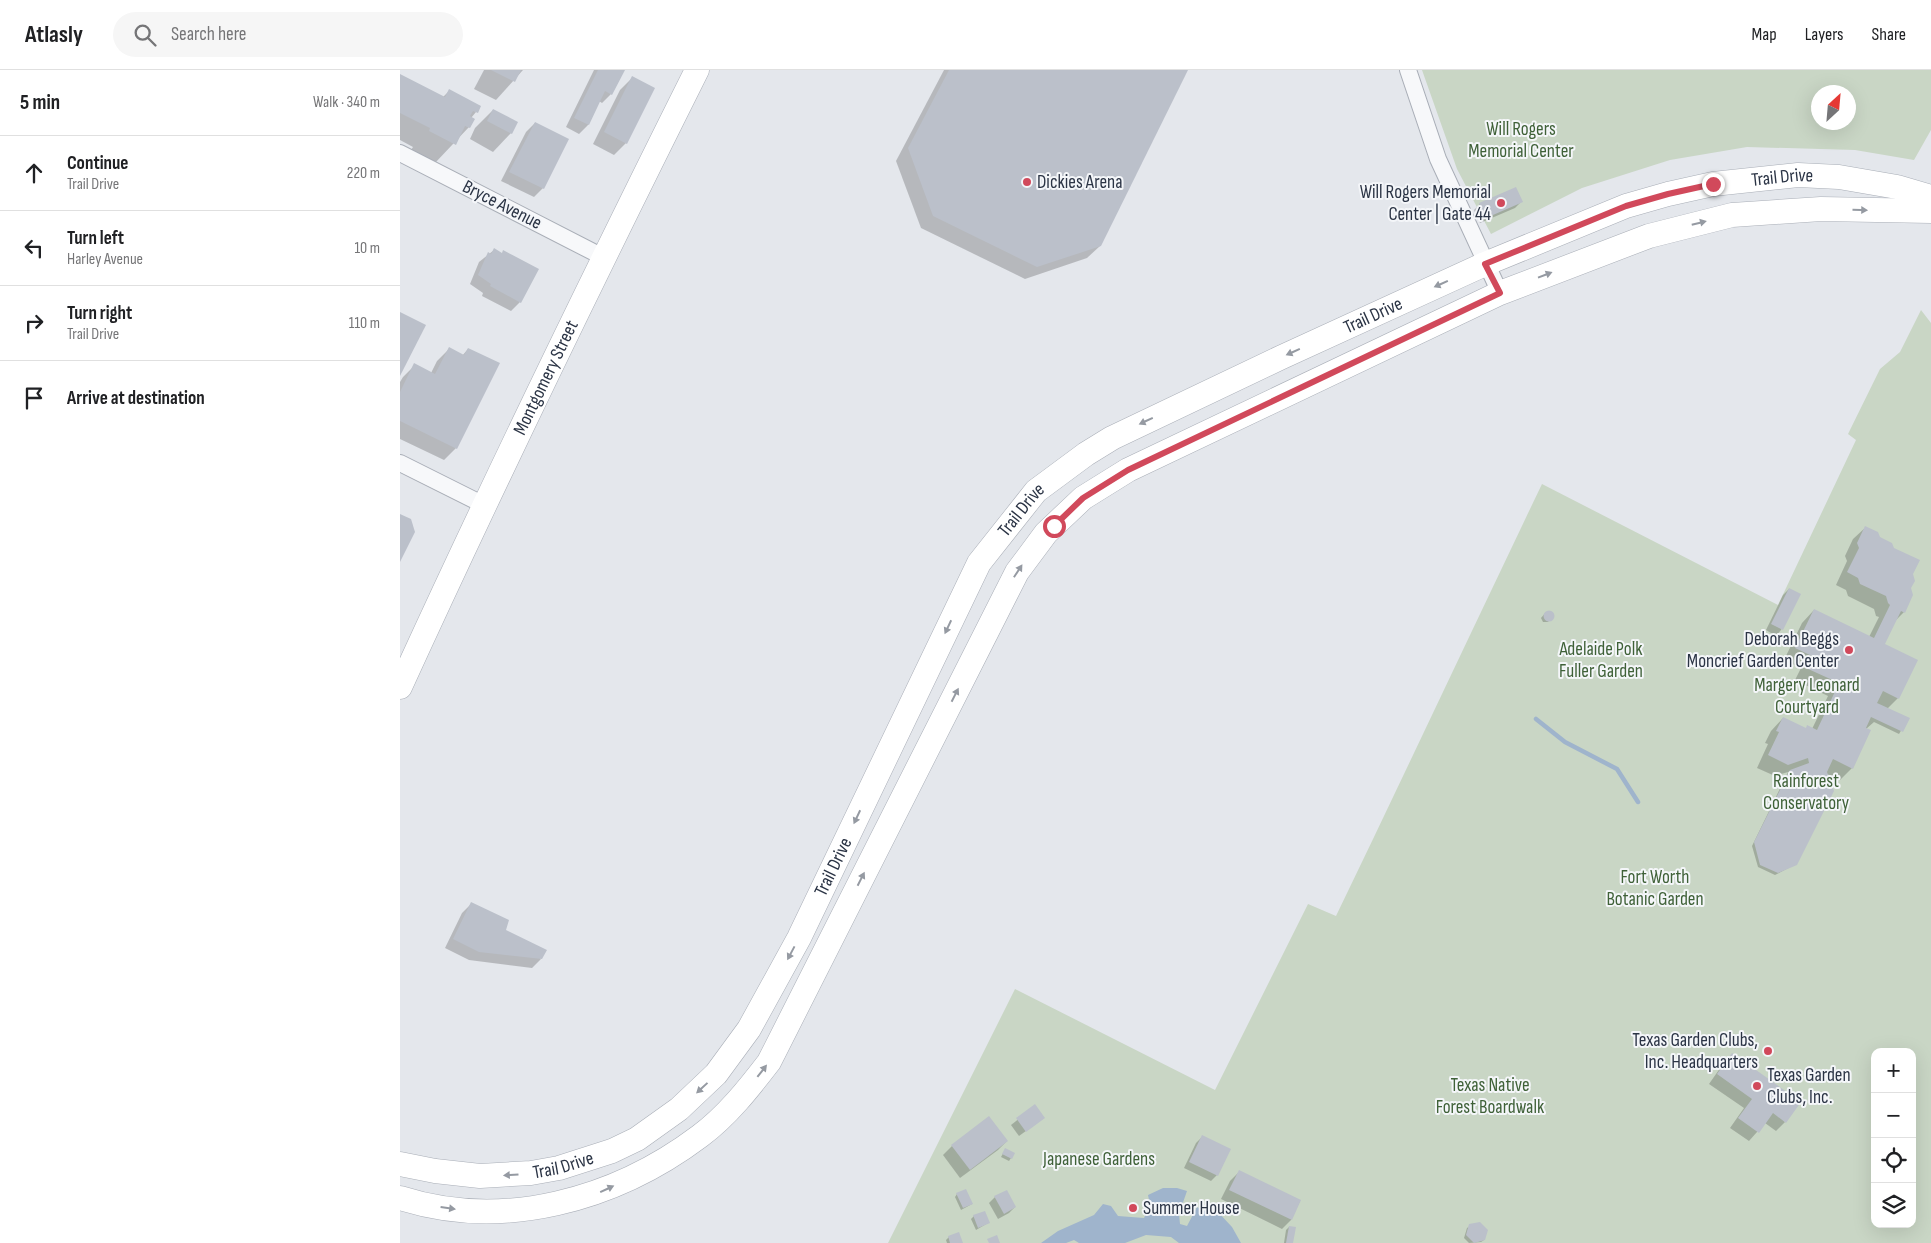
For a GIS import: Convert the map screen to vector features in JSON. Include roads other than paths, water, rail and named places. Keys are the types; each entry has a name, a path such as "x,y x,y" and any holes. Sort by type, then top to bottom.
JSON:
{"street":[{"name":"Montgomery Street","path":"400,687 484,505 603,257 697,70"},
{"path":"1408,70 1438,159 1500,293"},
{"name":"Bryce Avenue","path":"400,153 603,257"},
{"name":"Trail Drive","path":"400,1164 435,1171 480,1176 531,1173 559,1168 612,1151 637,1139 679,1109 716,1074 749,1029 798,938 979,563 1036,491 1086,454 1112,438 1273,361 1485,264 1626,206 1713,184 1798,175 1839,177 1897,187 1931,197"},
{"name":"Trail Drive","path":"400,1198 419,1205 477,1212 540,1208 596,1194 652,1168 701,1136 742,1097 769,1062 1017,572 1046,533 1083,498 1128,470 1500,293 1648,236 1732,215 1821,209 1931,211"},
{"path":"400,463 484,505"},
{"path":"962,598 995,614"}],"water":[{"path":"1163,1188 1177,1188 1187,1191 1179,1214 1180,1224 1187,1226 1197,1207 1208,1212 1217,1211 1232,1227 1241,1243 1179,1243 1171,1237 1146,1235 1125,1243 1079,1243 1074,1240 1066,1243 1041,1243 1058,1231 1094,1215 1103,1204 1111,1206 1118,1216 1144,1218 1150,1205 1148,1195"}],"waterway":[{"path":"1536,719 1565,742 1617,769 1638,802"}],"place":[{"name":"Dickies Arena","path":"1027,182"},
{"name":"Will Rogers Memorial Center | Gate 44","path":"1501,203"},
{"name":"Deborah Beggs Moncrief Garden Center","path":"1849,650"},
{"name":"Texas Garden Clubs, Inc. Headquarters","path":"1768,1051"},
{"name":"Texas Garden Clubs, Inc.","path":"1757,1086"},
{"name":"Summer House","path":"1133,1208"}],"park label":[{"name":"Will Rogers Memorial Center","path":"1521,140"},
{"name":"Adelaide Polk Fuller Garden","path":"1601,660"},
{"name":"Margery Leonard Courtyard","path":"1807,696"},
{"name":"Rainforest Conservatory","path":"1806,792"},
{"name":"Fort Worth Botanic Garden","path":"1655,888"},
{"name":"Texas Native Forest Boardwalk","path":"1490,1096"},
{"name":"Japanese Gardens","path":"1099,1159"}]}
